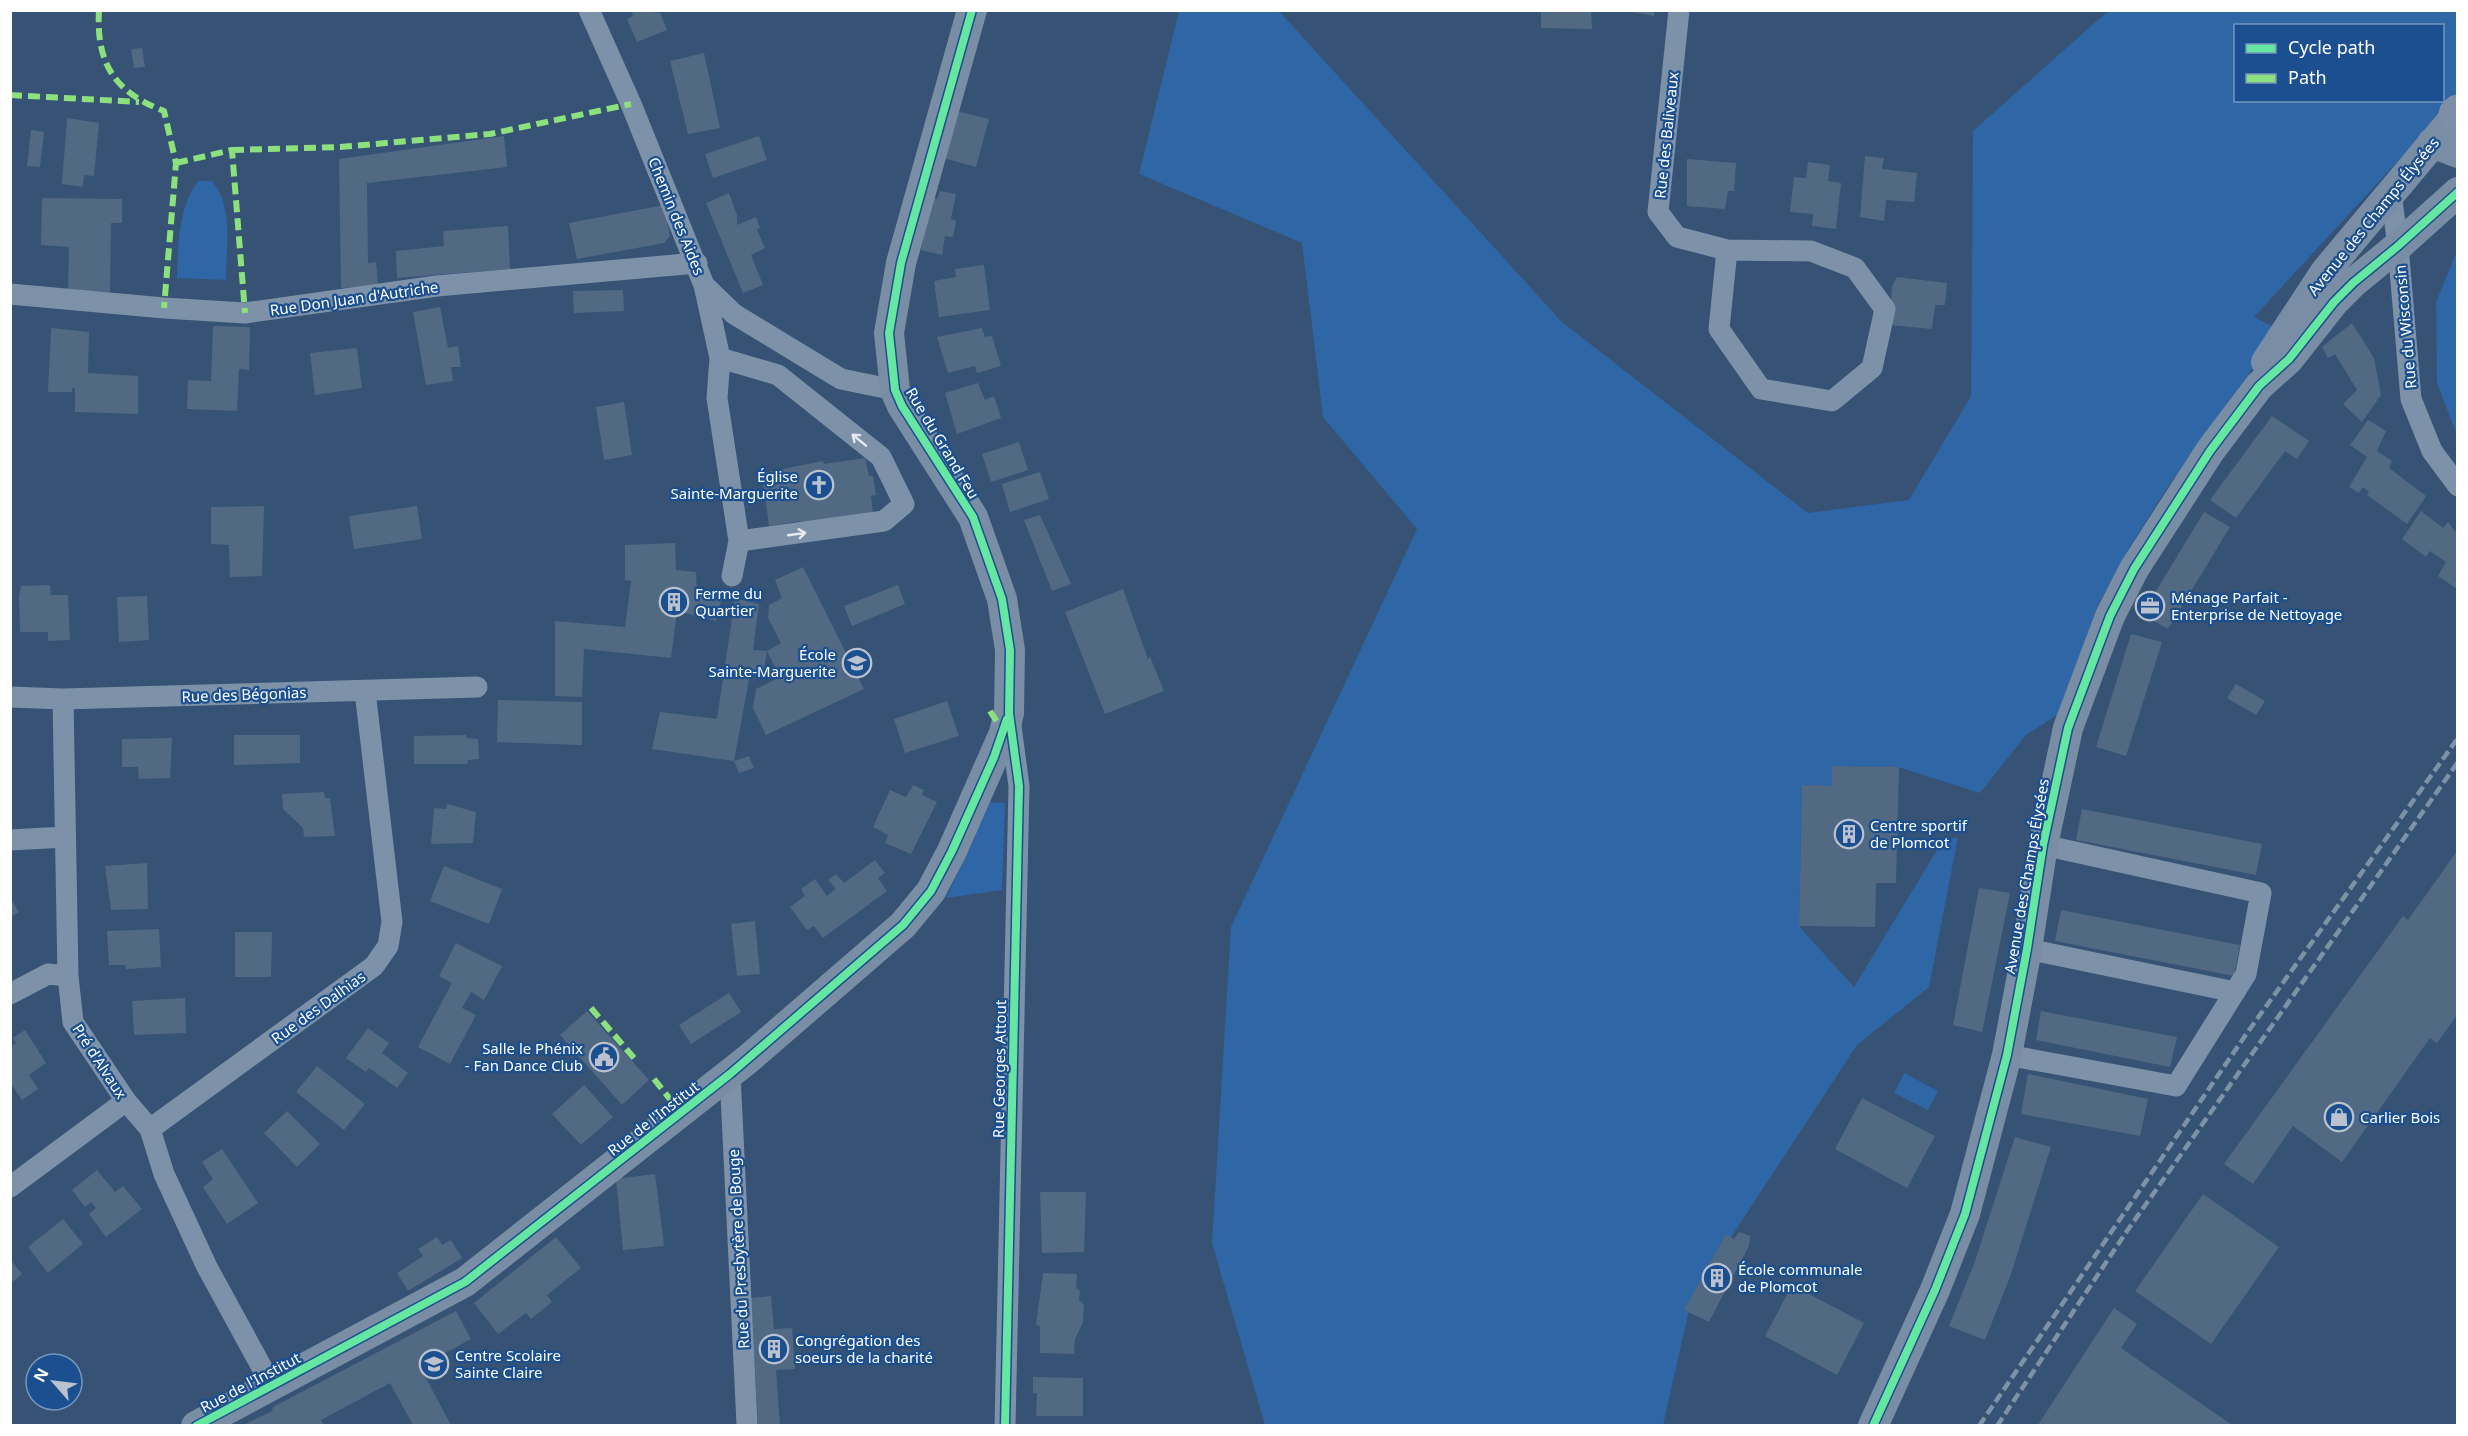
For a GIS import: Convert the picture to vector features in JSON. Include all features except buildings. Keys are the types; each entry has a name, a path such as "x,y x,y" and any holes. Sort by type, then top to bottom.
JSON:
{"street":[{"name":"Chemin des Aides","path":"589,10 631,104 704,285 734,314 841,379 895,390"},
{"name":"Rue du Grand Feu","path":"972,10 901,263 889,333 895,390 902,406 973,517 1002,599 1010,650 1008,713"},
{"name":"Rue des Baliveaux","path":"1679,10 1658,212 1677,237 1727,250 1811,251 1855,268 1885,309 1872,368 1832,401 1761,389 1719,329 1727,250"},
{"name":"Avenue des Champs Élysées","path":"2259,386 2268,357 2325,272 2391,194 2445,148 2457,112"},
{"name":"Avenue des Champs Élysées","path":"1873,1425 1935,1290 1965,1214 2007,1055 2027,949 2043,844 2068,728 2110,616 2134,569 2210,451 2259,386 2289,359 2334,302 2457,192"},
{"name":"Rue du Wisconsin","path":"2391,194 2398,246 2411,399 2432,451 2457,486"},
{"name":"Rue Don Juan d'Autriche","path":"10,294 245,313 437,286 697,263"},
{"path":"704,285 720,358 717,398 739,541 732,576"},
{"path":"720,358 778,375 881,457 904,504 884,522 739,541"},
{"name":"Rue des Bégonias","path":"10,698 63,699 477,687"},
{"name":"Rue des Dalhias","path":"150,1129 374,966 388,946 392,922 364,691"},
{"name":"Pré d'Alvaux","path":"63,699 68,976 73,1022 126,1101 150,1129 164,1173 207,1267 272,1386"},
{"name":"Rue de l'Institut","path":"196,1425 465,1282 730,1074 903,925 931,891 977,796 1004,733 1008,713"},
{"name":"Rue Georges Attout","path":"1005,1425 1019,793 1008,713"},
{"path":"10,840 65,837"},
{"name":"Avenue des Champs Élysées","path":"2007,1055 2176,1086 2246,974 2261,893 2043,844"},
{"name":"Avenue des Champs Élysées","path":"2027,949 2235,992"},
{"path":"10,994 48,974 68,976"},
{"name":"Rue du Presbytère de Bouge","path":"730,1074 747,1424"},
{"path":"10,1187 126,1101"}],"shaded area":[{"path":"1179,11 1279,11 1562,322 1808,513 1909,500 1971,396 1973,131 2108,11 2457,11 2457,97 2254,317 2280,330 2167,488 2131,545 2098,605 2057,715 2026,735 1980,793 1898,767 1833,766 1832,786 1802,785 1799,926 1854,987 1942,842 1958,837 1929,987 1857,1045 1692,1297 1663,1425 1265,1425 1212,1243 1231,927 1417,529 1323,417 1302,243 1139,174"},
{"path":"198,181 212,181 223,203 227,228 226,280 177,278 180,227 186,203"},
{"path":"2457,251 2457,435 2437,383 2436,302"},
{"path":"984,802 1005,803 1002,890 946,898 974,839"},
{"path":"1904,1073 1938,1091 1928,1110 1894,1093"}],"railway":[{"path":"1979,1426 2247,1033 2458,738"},
{"path":"1997,1426 2127,1231 2458,762"}],"marked path":[{"path":"99,10 99,29 105,60 121,85 132,95 164,111 176,163 164,308"},
{"path":"10,95 139,102"},
{"path":"232,150 340,147 490,134 631,104"},
{"path":"176,163 232,150 245,313"},
{"path":"990,711 1004,733"},
{"path":"591,1008 634,1058"},
{"path":"654,1079 681,1113"}],"cycle path":[{"path":"972,10 901,263 889,333 895,390 902,406 973,517 1002,599 1010,650 1009,713 1019,786 1005,1426"},
{"path":"1873,1426 1935,1290 1965,1214 2007,1055 2027,949 2043,845 2068,728 2110,616 2134,569 2210,451 2259,386 2289,359 2334,302 2353,283 2458,192"},
{"path":"196,1426 465,1282 730,1074 903,925 931,891 952,851 994,757 1007,719"}],"place":[{"name":"Église Sainte-Marguerite","path":"819,485"},
{"name":"Ferme du Quartier","path":"674,602"},
{"name":"Ménage Parfait - Enterprise de Nettoyage","path":"2150,606"},
{"name":"École Sainte-Marguerite","path":"857,663"},
{"name":"Centre sportif de Plomcot","path":"1849,834"},
{"name":"Salle le Phénix - Fan Dance Club","path":"604,1057"},
{"name":"Carlier Bois","path":"2339,1117"},
{"name":"École communale de Plomcot","path":"1717,1278"},
{"name":"Congrégation des soeurs de la charité","path":"774,1349"},
{"name":"Centre Scolaire Sainte Claire","path":"434,1364"}]}
